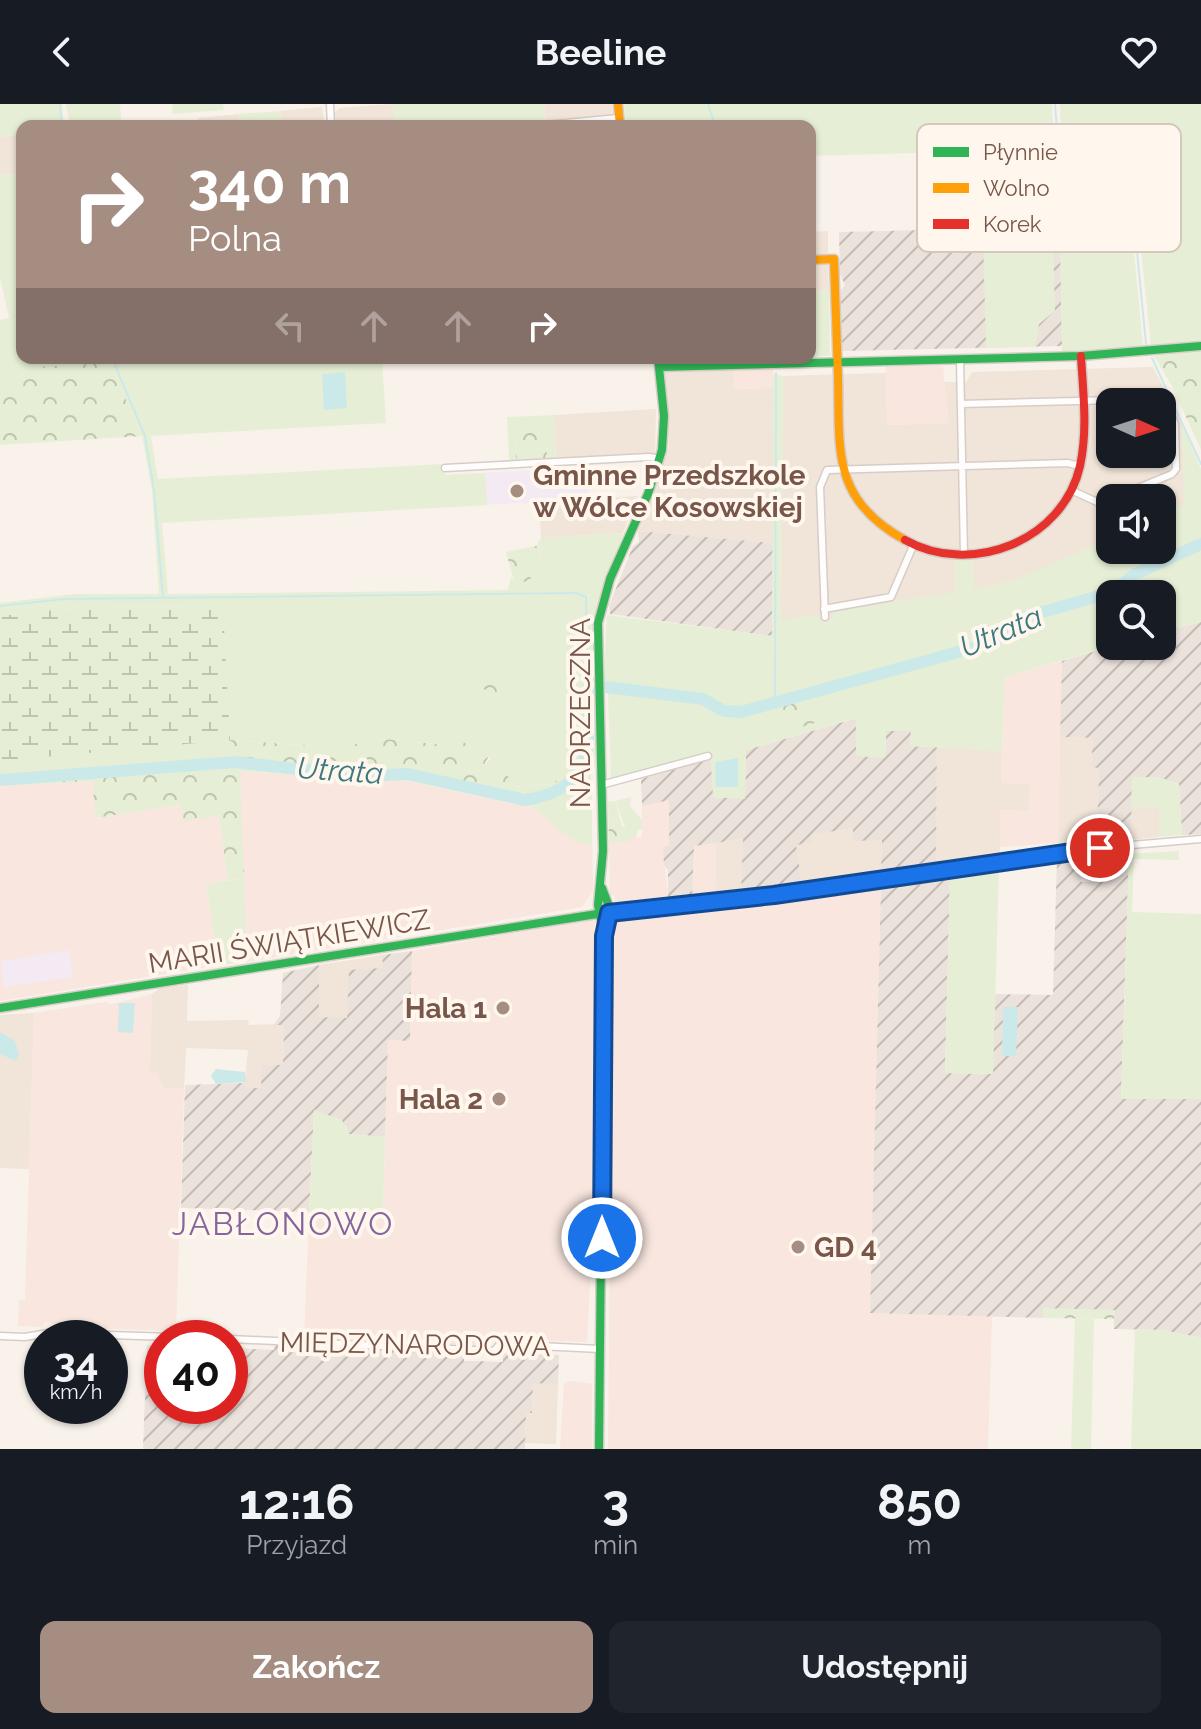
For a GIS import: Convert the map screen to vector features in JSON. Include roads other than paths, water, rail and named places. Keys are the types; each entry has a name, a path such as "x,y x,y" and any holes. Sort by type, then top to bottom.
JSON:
{"street":[{"path":"816,260 834,259 841,468 867,513 883,528 913,546 964,555 1009,547 1054,516 1071,490 1084,438 1081,356"},
{"path":"816,362 1081,356 1201,346"},
{"path":"960,360 964,555"},
{"name":"NADRZECZNA","path":"599,1449 604,936 596,651 599,615 660,459 664,431 658,364"},
{"path":"961,404 1156,399 1165,402 1177,434 1176,469 1172,474 1148,484"},
{"path":"445,468 649,457 660,459"},
{"path":"913,546 889,599 824,613 821,480 827,470 1068,463 1079,466"},
{"path":"1071,490 1096,502"},
{"path":"601,785 708,756"},
{"path":"603,910 629,912 774,895 1029,856 1201,839"},
{"name":"MARII ŚWIĄTKIEWICZ","path":"0,1008 603,910"},
{"path":"0,1336 25,1337 48,1333 144,1336"},
{"name":"MIĘDZYNARODOWA","path":"248,1340 494,1351 500,1344 600,1349"}],"water":[{"path":"345,372 347,408 324,410 322,374"},
{"path":"738,758 738,787 716,787 715,762"},
{"path":"119,1003 135,1003 133,1033 118,1032"},
{"path":"1003,1007 1018,1007 1016,1056 1002,1056"},
{"path":"0,1032 15,1041 19,1054 16,1061 0,1054"},
{"path":"216,1069 245,1072 246,1082 216,1084 211,1076"}],"waterway":[{"path":"60,104 61,120"},
{"path":"708,104 713,120"},
{"path":"1055,104 1057,124"},
{"path":"1137,252 1146,344"},
{"path":"1152,358 1201,464"},
{"path":"115,364 145,436 154,490 163,597"},
{"path":"775,703 776,373"},
{"name":"Utrata","path":"606,687 703,699 724,711 741,712 991,643 1025,617 1110,593 1135,574 1201,544"},
{"path":"0,606 64,599 576,593 586,597 588,688"},
{"name":"Utrata","path":"0,780 235,762 359,776 408,774 525,800 548,795 576,775 587,746 588,688 593,687"}],"place":[{"name":"Gminne Przedszkole w Wólce Kosowskiej","path":"517,491"},
{"name":"Hala 1","path":"503,1008"},
{"name":"Hala 2","path":"499,1099"},
{"name":"GD 4","path":"798,1247"}],"district":[{"name":"JABŁONOWO","path":"283,1224"}]}
